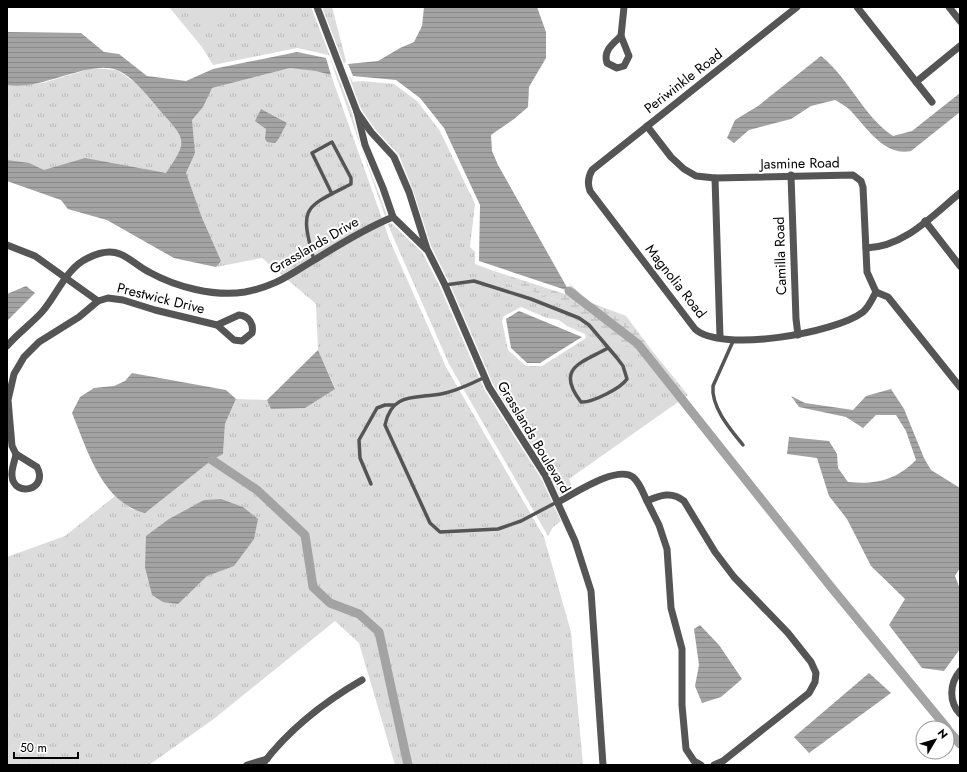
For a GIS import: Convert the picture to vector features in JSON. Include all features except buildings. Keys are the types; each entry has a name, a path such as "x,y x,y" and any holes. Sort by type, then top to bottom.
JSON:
{"street":[{"name":"Grasslands Boulevard","path":"317,7 357,112 366,145 393,217 426,249"},
{"path":"621,36 624,7"},
{"name":"Periwinkle Road","path":"588,178 592,170 797,7"},
{"path":"857,7 932,102"},
{"path":"949,7 960,20"},
{"path":"916,82 960,46"},
{"name":"Grasslands Boulevard","path":"357,112 371,132 394,157 409,192 426,249 445,285 485,377 506,416 545,475 575,541 591,591 603,765"},
{"name":"Jasmine Road","path":"647,126 671,157 684,169 696,176 715,178 791,175 853,175 858,177 862,187 867,272 876,292"},
{"name":"Camilla Road","path":"791,175 796,319 798,335"},
{"name":"Magnolia Road","path":"588,178 590,191 696,329 703,334 734,339 763,339 798,335 826,328 861,313 868,306 876,292"},
{"path":"715,178 720,337"},
{"path":"866,248 878,248 896,242 960,193"},
{"name":"Grasslands Drive","path":"7,346 41,313 66,277 87,258 105,252 120,254 149,272 181,285 212,292 243,292 264,288 288,278 314,260 364,231 393,217"},
{"path":"925,221 960,266"},
{"name":"Prestwick Drive","path":"7,245 35,256 98,301"},
{"path":"876,292 888,297 960,387"},
{"name":"Prestwick Drive","path":"16,454 12,472 13,482 24,489 33,487 39,480 39,471 34,464 16,454 12,446 8,400 14,374 24,357 38,342 79,317 98,301 108,298 123,300 155,310 217,325 231,338 238,341 246,340 253,329 247,318 239,315 217,325"},
{"path":"558,502 609,476 620,473 632,477 638,484 659,525 667,549 671,608 682,649 682,705 686,749 694,761 701,765"},
{"path":"647,501 665,494 684,501 715,552 752,597 788,633 811,662 816,673 815,682 809,693 723,761 714,765"},
{"path":"960,671 955,677 951,694 953,703 960,714"},
{"path":"247,765 265,762 276,747 300,723 330,699 362,680"}],"lane":[{"path":"314,260 307,235 307,214 313,204 332,194 351,184 351,178 332,142 312,153 332,194"},
{"path":"445,285 474,281 579,318 589,325 623,366 627,379 623,385 587,403 580,402 569,382 569,375 573,368 608,348"},
{"path":"734,339 713,386 713,393 722,414 743,445"},
{"path":"485,377 469,385 442,394 406,398 394,405 387,414 385,425 430,523 440,532 498,529 521,521 558,502"},
{"path":"371,484 360,458 359,440 377,408 385,405 394,405"}],"green space":[{"path":"169,7 311,7 351,110 361,147 387,215 385,216 335,73 330,57 329,55 297,48 213,65 202,47"},
{"path":"206,7 230,7 207,24 198,13"},
{"path":"322,7 332,7 346,61 344,64"},
{"path":"93,68 117,70 137,84 212,88 290,68 316,70 331,75 390,241 446,367 544,537 571,632 583,765 395,765 359,643 335,621 215,718 149,765 7,765 7,557 65,536 115,496 131,509 145,512 212,460 223,454 225,424 236,399 267,400 272,409 335,388 318,350 316,304 262,258 216,267 174,258 107,220 68,209 61,200 7,181 7,85 43,83"},
{"path":"348,74 353,82 362,81 394,84 417,101 440,131 475,204 470,247 475,252 475,264 491,270 502,281 562,302 583,328 636,349 653,352 688,395 569,479 573,489 560,496 549,473 493,384 449,282 431,246 413,190 399,155 375,129 361,109","holes":["521,307 547,318 559,320 567,326 585,334 586,338 542,366 526,366 508,350 502,321 504,316"]},
{"path":"391,223 422,252 440,287 484,389 541,478 561,521 553,527 548,536 449,364 394,239 388,224"},
{"path":"491,270 568,295 573,291 569,283 589,302 626,316 653,352 636,349 582,328 562,302 502,281"}],"shaded area":[{"path":"424,7 537,7 546,32 546,58 529,87 528,107 491,135 492,151 498,165 569,291 479,261 480,205 444,128 420,98 396,80 353,76 348,64 378,61 400,48 414,42 422,26"},
{"path":"7,32 81,33 104,52 119,54 147,76 186,81 213,69 297,52 326,58 331,75 316,71 290,68 212,88 203,107 192,120 195,153 186,173 202,218 221,261 216,267 174,258 107,220 68,209 61,200 7,181 7,160 29,163 44,170 85,158 166,173 177,155 181,142 177,130 148,96 136,83 117,70 106,68 93,69 79,71 35,84 20,86 7,85"},
{"path":"821,56 840,75 864,108 882,128 893,136 912,131 960,93 960,112 911,151 902,152 893,150 884,145 869,132 848,109 835,100 811,106 791,119 749,130 734,143 727,138 735,120 758,106"},
{"path":"261,109 287,123 275,143 267,142 265,139 266,129 255,121"},
{"path":"26,286 35,293 7,321 7,294"},
{"path":"519,311 582,337 540,363 527,363 511,348 506,319"},
{"path":"318,350 335,389 305,408 271,409 267,400"},
{"path":"132,373 226,390 236,399 225,424 223,454 212,460 145,513 130,507 118,498 107,486 90,458 72,413 80,397 94,388 114,386 125,381"},
{"path":"891,389 904,409 924,458 931,470 960,488 960,568 955,576 960,589 960,649 944,671 922,668 889,625 905,599 871,566 847,519 829,496 817,458 787,454 789,437 829,441 837,454 838,468 848,482 877,482 893,477 901,472 916,460 906,431 896,415 876,415 863,428 846,417 799,407 791,396 805,403 853,410 866,396"},
{"path":"221,499 243,507 258,519 254,539 234,566 207,576 178,604 163,602 152,595 145,567 146,536 169,519 204,500"},
{"path":"700,625 719,645 742,679 721,697 702,703 695,686 699,665 694,629"},
{"path":"869,673 891,693 809,753 794,737"}],"waterway":[{"path":"569,291 638,344 831,587 940,720"},
{"path":"212,460 257,490 305,535 313,587 330,603 359,614 379,632 408,765"},
{"path":"955,738 960,744"}]}
